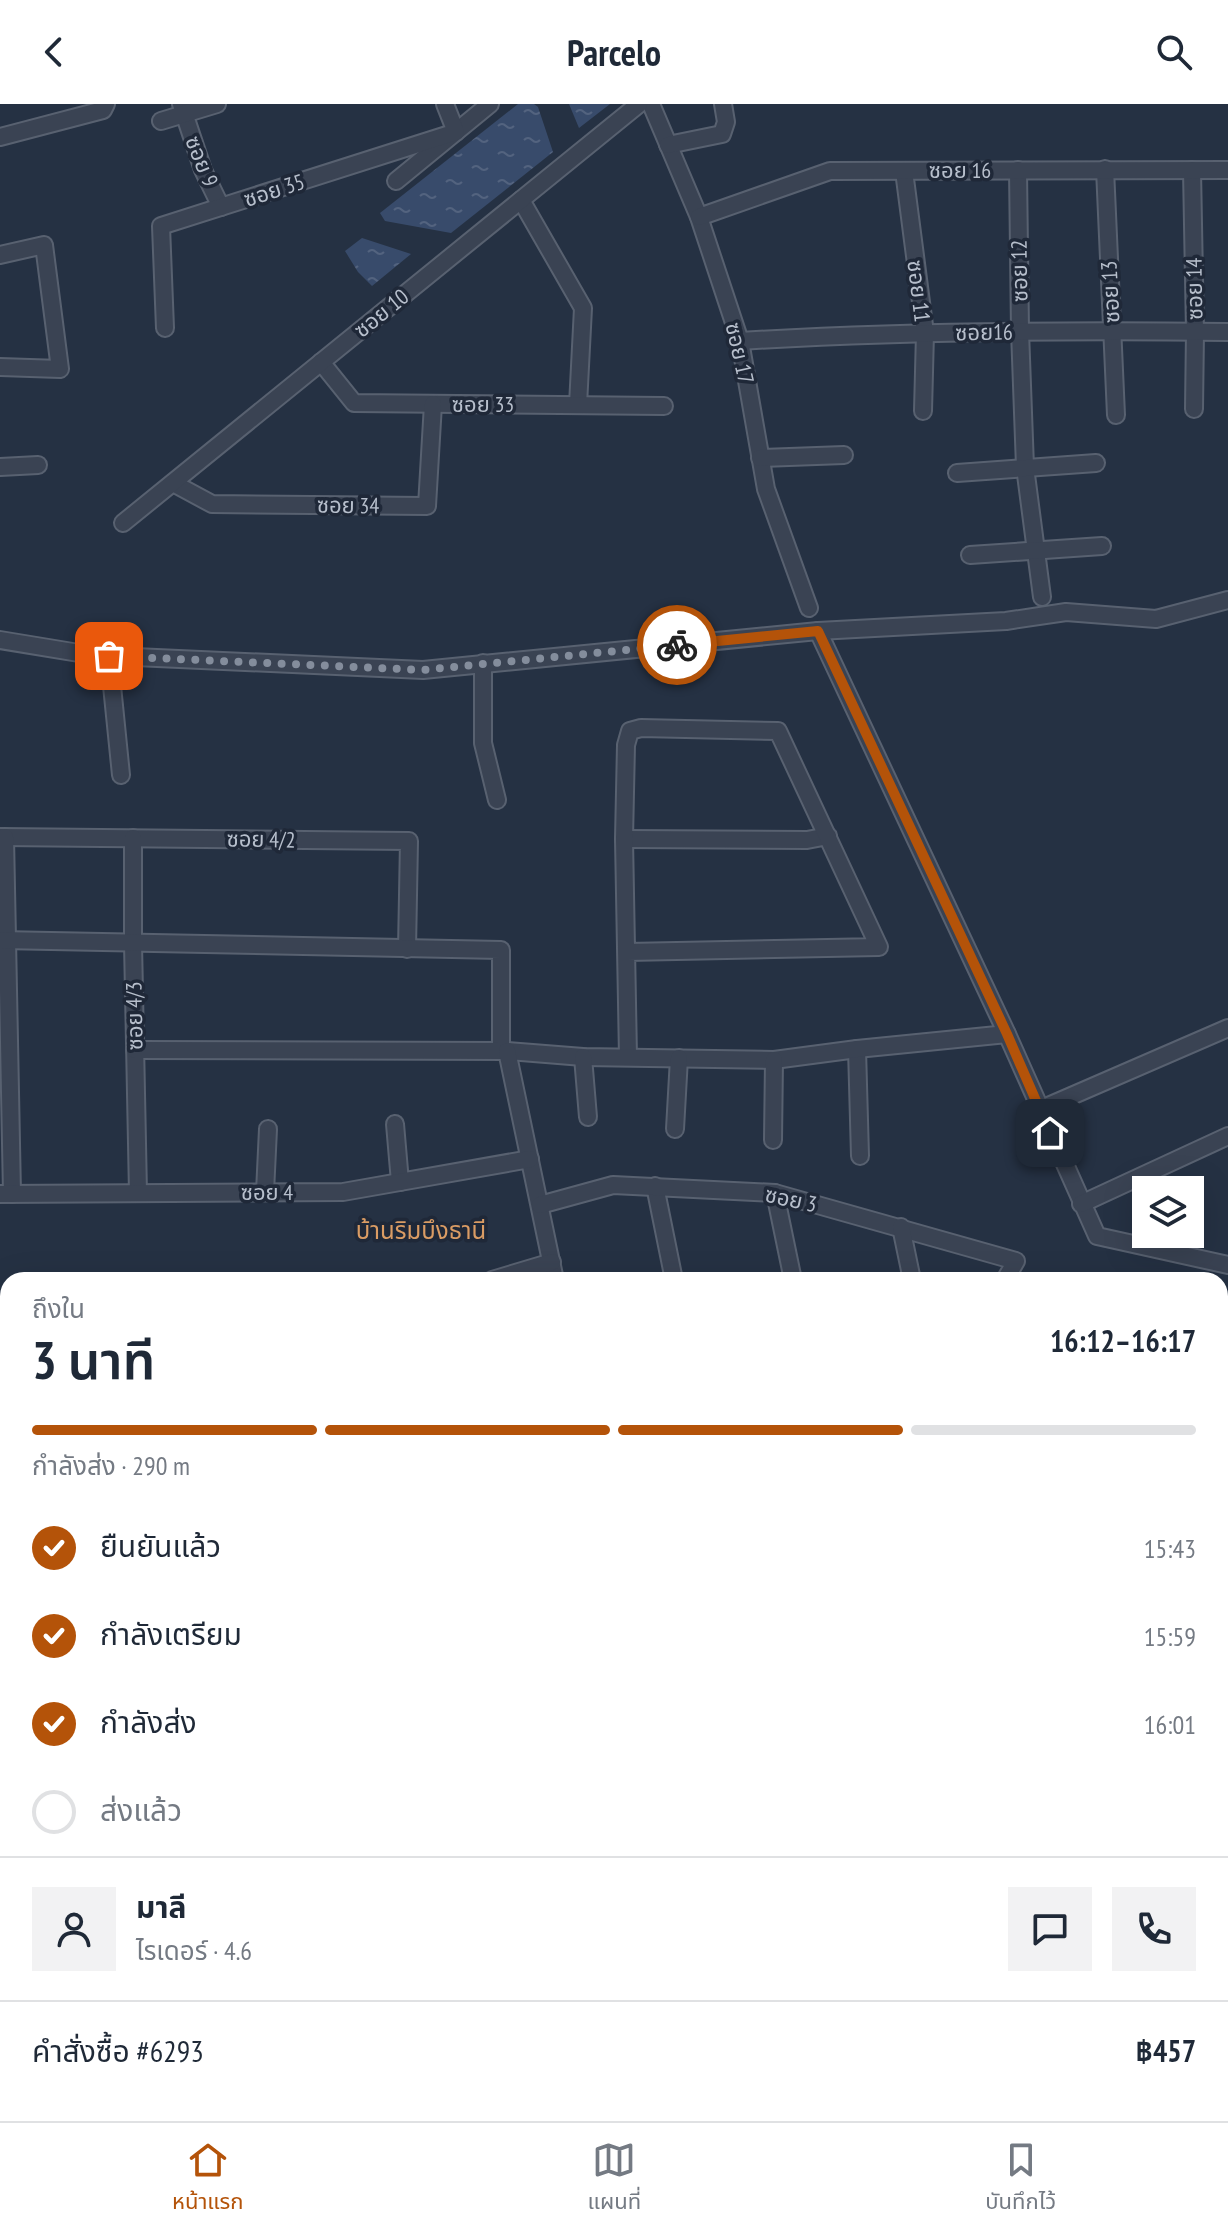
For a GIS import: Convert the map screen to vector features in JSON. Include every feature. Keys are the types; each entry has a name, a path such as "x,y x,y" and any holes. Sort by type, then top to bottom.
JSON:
{"street":[{"path":"0,137 103,110 106,104"},
{"name":"ซอย 9","path":"161,121 183,109 217,104"},
{"path":"445,104 456,132"},
{"path":"396,181 490,104"},
{"name":"ซอย 10","path":"123,523 639,104"},
{"name":"ซอย 17","path":"651,104 699,217 740,341 766,489 809,608"},
{"path":"668,145 722,134 726,122 723,104"},
{"name":"ซอย 9","path":"183,109 203,170 221,207"},
{"name":"ซอย 35","path":"165,328 161,226 456,132"},
{"name":"ซอย 13","path":"1105,169 1116,415"},
{"name":"ซอย 12","path":"1018,170 1025,467 1042,597"},
{"name":"ซอย 14","path":"1192,170 1194,409"},
{"name":"ซอย 16","path":"699,217 830,171 1228,170"},
{"name":"ซอย 11","path":"904,171 925,333 923,411"},
{"path":"521,200 583,308 578,405"},
{"path":"0,255 44,245 60,369 0,367"},
{"name":"ซอย16","path":"740,341 854,334 1228,332"},
{"name":"ซอย 33","path":"321,362 354,403 664,406"},
{"name":"ซอย 34","path":"173,483 212,504 427,506 433,404"},
{"path":"760,458 844,455"},
{"path":"957,473 1096,463"},
{"path":"0,467 38,465"},
{"path":"970,555 1102,546"},
{"path":"0,640 91,655 423,670 818,631 1006,621 1066,612 1156,619 1228,600"},
{"path":"818,631 1007,1034 1097,1236 1228,1265"},
{"path":"109,656 121,775"},
{"path":"483,663 483,743 497,800"},
{"path":"627,952 879,947 778,731 641,728 630,731 626,745 624,839 628,1057"},
{"path":"624,839 807,840 828,836"},
{"name":"ซอย 4/2","path":"6,1194 3,837 409,841 407,949"},
{"name":"ซอย 4/3","path":"133,838 138,1193"},
{"path":"3,940 501,950 504,1051 554,1272"},
{"path":"1039,1110 1228,1028"},
{"path":"135,1050 504,1051 583,1057 774,1060 1007,1034"},
{"path":"857,1049 860,1156"},
{"path":"583,1057 588,1117"},
{"path":"675,1129 679,1058"},
{"path":"773,1140 774,1060"},
{"path":"395,1124 400,1182"},
{"path":"265,1192 268,1129"},
{"path":"1081,1204 1228,1136"},
{"name":"ซอย 4","path":"6,1194 343,1192 530,1159"},
{"name":"ซอย 3","path":"540,1205 613,1185 775,1193 1016,1261 1010,1272"},
{"path":"655,1186 672,1272"},
{"path":"775,1193 791,1272"},
{"path":"901,1227 910,1272"},
{"path":"519,1272 552,1262"}],"water":[{"path":"518,104 538,107 553,152 451,233 385,221 380,213"},
{"path":"569,104 610,104 579,128"},
{"path":"362,238 411,254 372,286 358,272 345,251"}],"way so far":[{"path":"109,656 423,670 677,645"}],"district":[{"name":"บ้านริมบึงธานี","path":"421,1231"}],"route":[{"path":"677,645 818,631 1007,1034 1050,1133"}]}
